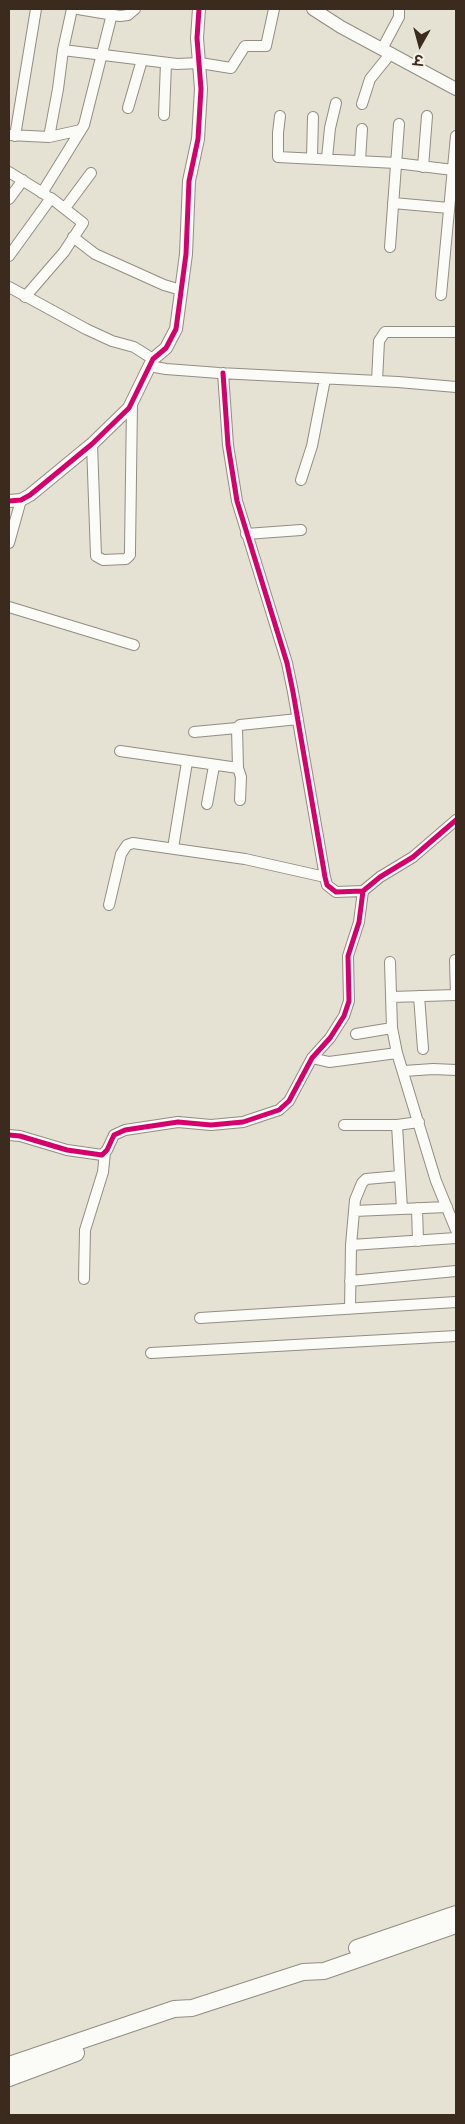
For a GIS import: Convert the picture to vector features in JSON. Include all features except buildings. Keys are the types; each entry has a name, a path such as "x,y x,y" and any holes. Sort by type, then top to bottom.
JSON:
{"main road":[{"path":"303,1972 318,1962 456,1914"},
{"path":"9,2065 174,2009 192,2008 303,1972 324,1971 456,1925"},
{"path":"9,2078 179,2018 192,2008"}],"street":[{"path":"36,9 12,135 49,137 81,130"},
{"path":"49,137 63,50 72,9"},
{"path":"78,9 120,16 128,15 136,9"},
{"path":"9,543 15,500 92,444 129,408 151,362 166,348 176,330 186,254 189,181 198,140 200,64 198,9"},
{"path":"63,50 166,63 200,64 231,68 246,46 266,46 274,9"},
{"path":"313,9 341,27 456,88"},
{"path":"362,104 364,92 386,51 399,17 399,9"},
{"path":"9,256 47,195 87,117 112,14"},
{"path":"128,108 142,60"},
{"path":"164,115 166,63"},
{"path":"328,158 330,128 336,103"},
{"path":"280,116 278,157 312,157 396,163 453,170"},
{"path":"424,167 427,116"},
{"path":"312,157 313,117"},
{"path":"390,247 399,124"},
{"path":"360,161 362,129"},
{"path":"441,295 456,136"},
{"path":"9,172 47,195 83,223 64,252 25,297"},
{"path":"65,208 91,173"},
{"path":"9,199 23,180"},
{"path":"393,202 450,208"},
{"path":"73,237 95,254 164,285 181,290"},
{"path":"9,287 86,329 134,347 151,362 166,369 456,387"},
{"path":"376,381 380,340 385,332 456,332"},
{"path":"224,373 232,471 237,501 280,637 293,692 327,885 336,892 363,891 380,877 413,857 456,820"},
{"path":"300,480 312,446 325,379"},
{"path":"92,444 96,556 103,560 126,559 130,555 132,403"},
{"path":"246,534 301,530"},
{"path":"9,607 134,645"},
{"path":"194,732 237,728 243,724 298,718"},
{"path":"237,728 238,768 241,777 240,800"},
{"path":"120,751 238,768"},
{"path":"173,848 188,762"},
{"path":"207,804 214,766"},
{"path":"109,905 121,854 127,844 173,848 268,863 325,877"},
{"path":"84,1279 85,1230 103,1172 110,1138 125,1130 178,1122 210,1125 242,1122 279,1110 289,1101 344,1016 348,1001 348,956 359,922 363,891"},
{"path":"391,997 456,995 454,960"},
{"path":"390,962 392,1028 397,1053 436,1181 456,1230"},
{"path":"418,996 423,1050"},
{"path":"356,1034 392,1028"},
{"path":"317,1060 397,1053"},
{"path":"404,1071 456,1070"},
{"path":"344,1125 397,1125 419,1122"},
{"path":"397,1125 402,1209"},
{"path":"9,1135 20,1136 67,1150 98,1155 102,1155 106,1151"},
{"path":"350,1309 351,1245 355,1200 364,1180 400,1176"},
{"path":"354,1211 447,1207"},
{"path":"417,1208 418,1241"},
{"path":"351,1245 456,1238"},
{"path":"350,1281 456,1271"},
{"path":"200,1318 456,1302"},
{"path":"151,1353 456,1336"}],"cycle path":[{"path":"9,501 21,500 30,495 92,444 129,408 153,359 166,348 176,329 186,254 189,181 198,139 201,89 197,38 199,9"},
{"path":"223,373 228,445 237,501 287,663 327,885 336,892 363,891"},
{"path":"9,1135 20,1136 67,1150 102,1155 107,1150 114,1135 125,1130 178,1122 211,1125 243,1122 279,1110 289,1101 312,1058 330,1038 344,1016 349,1001 348,956 359,922 363,891 380,877 413,857 456,820"}]}
